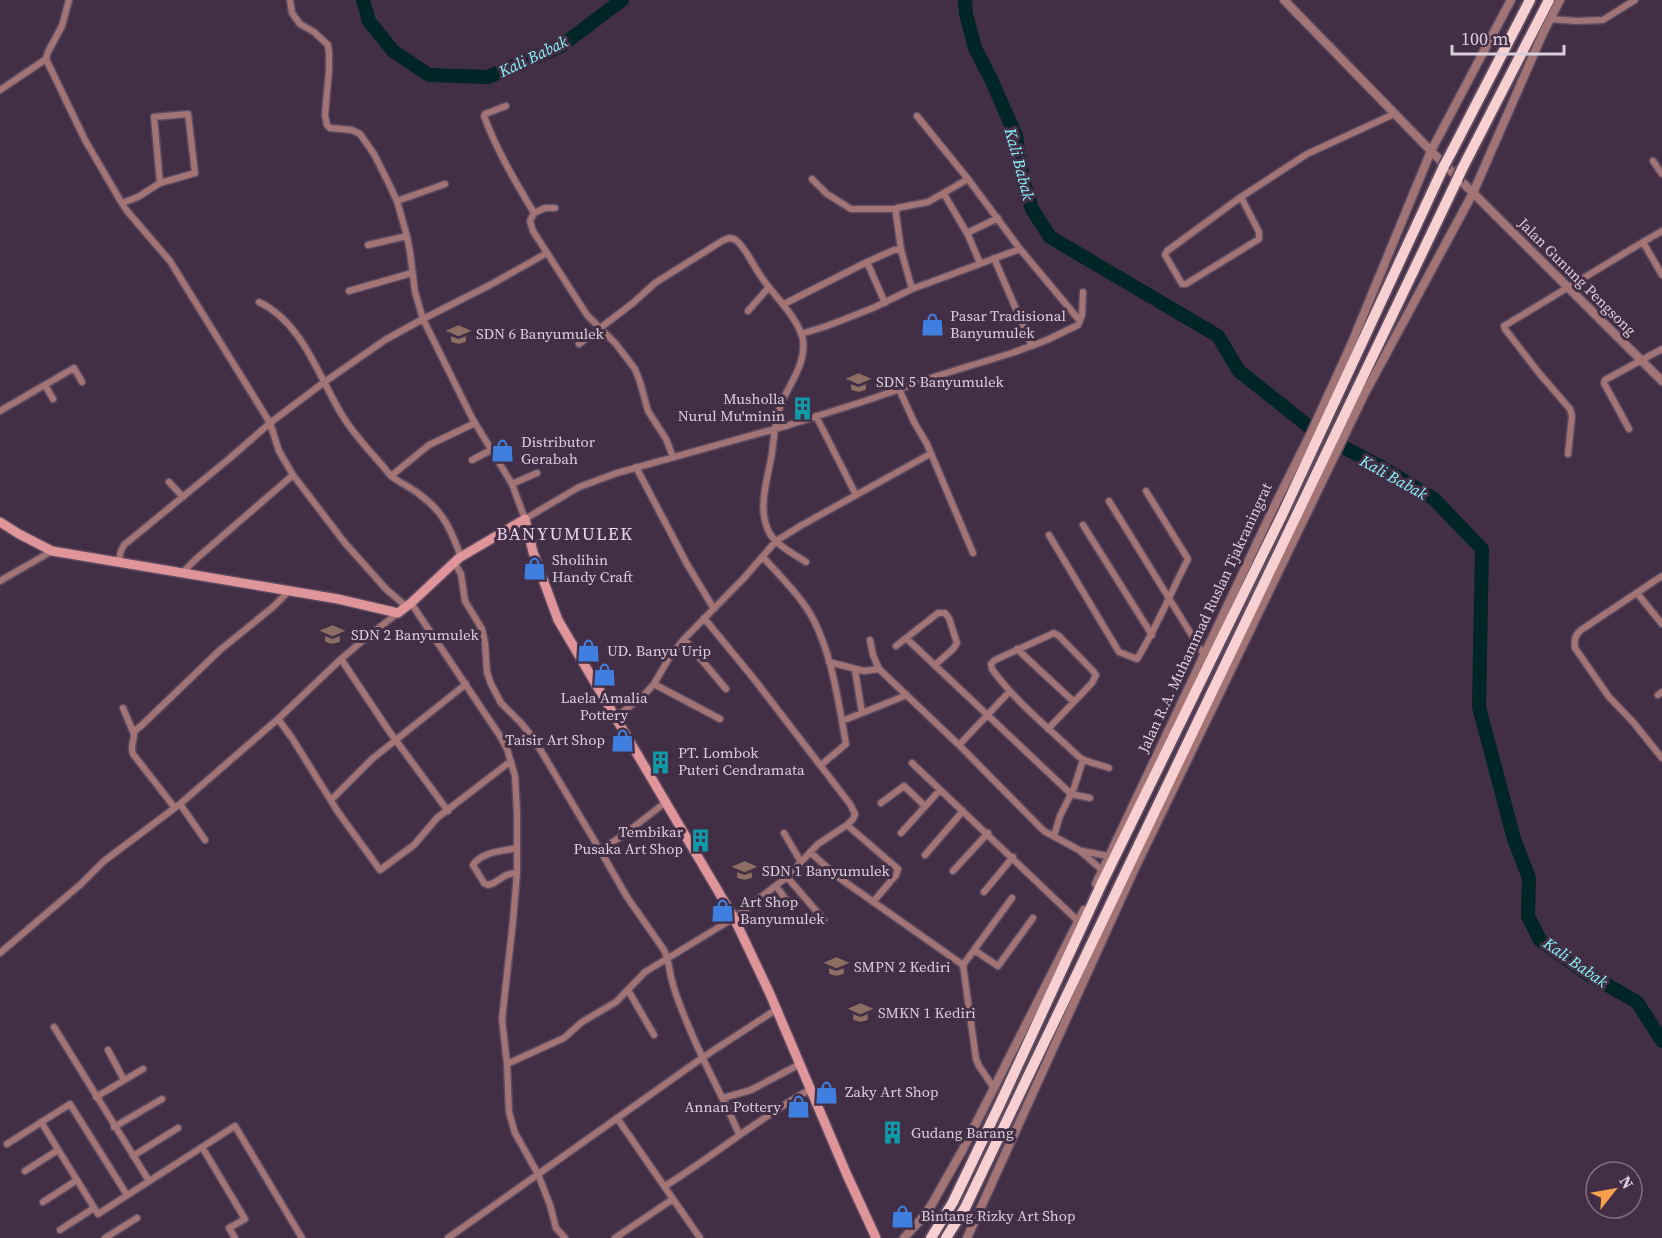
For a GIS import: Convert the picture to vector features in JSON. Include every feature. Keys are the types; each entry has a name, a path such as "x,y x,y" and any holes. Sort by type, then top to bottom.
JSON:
{"highway":[{"name":"Jalan R.A. Muhammad Ruslan Tjakraningrat","path":"931,1238 953,1202 1338,383 1450,153 1530,0"},
{"path":"946,1238 965,1208 1120,882 1299,521 1462,169 1549,0"},
{"path":"1120,882 1135,868"},
{"path":"1102,870 1102,883"},
{"path":"1080,919 1096,899"},
{"path":"1106,932 1110,904"}],"main road":[{"path":"0,522 52,551 289,591 398,613 458,560 525,519 533,552 558,620 734,918 777,1009 876,1238"}],"street":[{"path":"0,90 46,59 62,26 69,0"},
{"path":"290,0 292,13 300,24 314,32 328,45 329,70 325,115 327,125 330,128 352,130 360,134 379,165 397,201 407,236 415,292 423,319 475,423 512,484 525,519 579,487 636,467 816,416 1032,346 1078,326 1082,315 1083,292"},
{"name":"Jalan R.A. Muhammad Ruslan Tjakraningrat","path":"1338,383 1351,345 1431,151 1511,0"},
{"path":"1360,392 1473,193 1560,0"},
{"path":"1550,19 1603,20 1635,0"},
{"name":"Jalan Gunung Pengsong","path":"1286,1 1394,114 1662,381"},
{"path":"46,59 85,140 122,203 170,261 270,423 279,451 292,475 345,543 386,589 409,605 500,736 515,776 516,797 517,873 502,1019 508,1102 519,1142 538,1174 550,1204 554,1224 565,1238"},
{"path":"506,106 486,113 484,116 508,170 534,213"},
{"path":"122,203 138,197 160,183 195,173 188,114 154,117 160,183"},
{"path":"1241,197 1259,232 1259,239 1186,284 1182,284 1166,255 1167,251 1241,197 1307,154 1394,114"},
{"path":"917,116 1020,249 1080,321"},
{"path":"1653,161 1662,174"},
{"path":"812,179 828,194 851,209 896,209 902,206 922,204 968,179"},
{"path":"397,201 445,184"},
{"path":"944,194 967,233 980,263"},
{"path":"555,208 545,208 534,213 531,227 584,310 602,328 634,369 648,411 666,440 673,457"},
{"path":"896,209 901,250 912,289"},
{"path":"967,233 998,218"},
{"path":"1568,454 1572,416 1570,409 1539,373 1504,326 1662,231"},
{"path":"368,245 407,236"},
{"path":"579,344 602,328 655,283 729,238 737,241 783,304 803,341 800,365 781,406 775,428 765,487 764,510 767,527 776,541 806,562"},
{"path":"1642,242 1662,275"},
{"path":"801,334 827,326 885,303 912,289 1020,249"},
{"path":"783,304 867,262 894,250 901,250"},
{"path":"112,562 124,545 270,423 323,383 385,340 547,253"},
{"path":"994,258 1032,346"},
{"path":"867,262 885,303"},
{"path":"349,291 412,273"},
{"path":"748,311 769,287"},
{"path":"259,302 271,308 289,324 342,415 391,476 420,494 439,512 449,526 461,573 465,601 482,629 487,672 495,693 501,703 534,739 627,897 653,933 668,959 674,987 702,1058 739,1134"},
{"path":"1629,429 1604,382 1662,349"},
{"path":"0,411 74,368 82,382"},
{"path":"45,385 53,399"},
{"path":"899,389 973,553"},
{"path":"816,416 856,495"},
{"path":"391,476 429,446 475,423"},
{"path":"472,460 491,450"},
{"path":"616,717 637,702 654,684 669,658 684,639 776,541 930,454"},
{"path":"636,467 687,564 714,609"},
{"path":"512,484 537,473"},
{"path":"182,573 292,475"},
{"path":"169,482 183,497"},
{"path":"1049,535 1119,652 1137,659 1152,635 1168,597 1188,559 1146,491"},
{"path":"1109,501 1204,655"},
{"name":"Jalan R.A. Muhammad Ruslan Tjakraningrat","path":"904,1238 932,1204 994,1088 1080,919 1204,655 1278,510"},
{"path":"1083,525 1152,635"},
{"path":"0,580 52,551"},
{"path":"763,557 803,603 818,628 829,662 846,744 820,765"},
{"path":"967,1238 1135,868 1281,558"},
{"path":"1662,576 1577,634 1574,640 1575,648 1609,697 1662,758"},
{"path":"133,732 220,650 289,591"},
{"path":"1636,593 1662,624"},
{"path":"896,646 938,613 943,612 949,618 957,643 935,665"},
{"path":"0,953 81,884 104,861 174,808 278,718 341,659 398,613"},
{"path":"507,1064 564,1038 582,1022 616,1002 645,972 734,918 776,886 821,842 854,818 854,811 820,765 704,618"},
{"path":"1048,729 1092,683 1096,675 1054,633 995,660 991,665 994,673 1048,729 1083,760 1109,768"},
{"path":"906,638 1071,794 1090,798"},
{"path":"684,639 726,689"},
{"path":"870,640 879,669 1044,831 1079,850 1102,870"},
{"path":"1017,649 1074,702"},
{"path":"341,659 448,811"},
{"path":"829,662 855,670 879,669"},
{"path":"855,670 862,713"},
{"path":"331,800 396,740 466,684"},
{"path":"654,684 720,719"},
{"path":"959,746 1010,691"},
{"path":"847,719 907,695"},
{"path":"123,708 133,732 134,739 131,749 136,760 174,808 205,840"},
{"path":"278,718 380,870 405,854 430,825 511,761"},
{"path":"1054,836 1083,760"},
{"path":"912,763 1080,919"},
{"path":"881,803 904,786 925,806"},
{"path":"901,833 940,790"},
{"path":"600,850 666,802"},
{"path":"925,855 963,811"},
{"path":"847,825 898,869 896,875 873,902"},
{"path":"784,833 801,862"},
{"path":"953,871 988,833"},
{"path":"517,848 487,855 478,859 473,865 484,883 488,885 492,885 504,875 517,873"},
{"path":"1079,850 1108,856"},
{"path":"810,852 838,877 963,965"},
{"path":"984,892 1013,857"},
{"path":"787,877 824,920"},
{"path":"776,886 789,904"},
{"path":"994,1088 976,1059 963,965 1012,898"},
{"path":"974,950 998,966 1033,918"},
{"path":"628,990 654,1035"},
{"path":"448,1238 702,1058 777,1009"},
{"path":"54,1027 149,1181"},
{"path":"108,1050 124,1080"},
{"path":"723,1098 751,1090 800,1064"},
{"path":"96,1098 143,1069"},
{"path":"665,1186 739,1134 811,1089"},
{"path":"114,1127 162,1099"},
{"path":"7,1144 70,1104 127,1195"},
{"path":"617,1118 699,1238"},
{"path":"41,1122 98,1214 235,1126 302,1238"},
{"path":"133,1156 178,1128"},
{"path":"202,1148 244,1219 229,1228 235,1238"},
{"path":"25,1171 58,1150"},
{"path":"43,1202 77,1180"},
{"path":"615,1238 673,1199"},
{"path":"60,1230 94,1208"},
{"path":"105,1238 137,1218"}],"waterway":[{"name":"Kali Babak","path":"363,0 369,21 393,51 429,75 488,77 561,46 622,0"},
{"name":"Kali Babak","path":"965,0 966,14 975,48 1016,136 1023,180 1032,209 1050,237 1218,336 1239,371 1317,433 1381,467 1434,499 1482,549 1479,707 1514,839 1529,878 1528,916 1540,940 1588,974 1637,1002 1662,1041"}],"place":[{"name":"Pasar Tradisional Banyumulek","path":"932,325"},
{"name":"SDN 6 Banyumulek","path":"458,334"},
{"name":"SDN 5 Banyumulek","path":"858,382"},
{"name":"Musholla Nurul Mu'minin","path":"803,408"},
{"name":"Distributor Gerabah","path":"503,451"},
{"name":"Sholihin Handy Craft","path":"534,569"},
{"name":"SDN 2 Banyumulek","path":"333,635"},
{"name":"UD. Banyu Urip","path":"589,651"},
{"name":"Laela Amalia Pottery","path":"604,674"},
{"name":"Taisir Art Shop","path":"623,740"},
{"name":"PT. Lombok Puteri Cendramata","path":"660,762"},
{"name":"Tembikar Pusaka Art Shop","path":"701,841"},
{"name":"SDN 1 Banyumulek","path":"744,871"},
{"name":"Art Shop Banyumulek","path":"722,911"},
{"name":"SMPN 2 Kediri","path":"836,967"},
{"name":"SMKN 1 Kediri","path":"860,1013"},
{"name":"Zaky Art Shop","path":"827,1092"},
{"name":"Annan Pottery","path":"799,1107"},
{"name":"Gudang Barang","path":"893,1133"},
{"name":"Bintang Rizky Art Shop","path":"903,1216"}],"district":[{"name":"BANYUMULEK","path":"565,534"}]}
